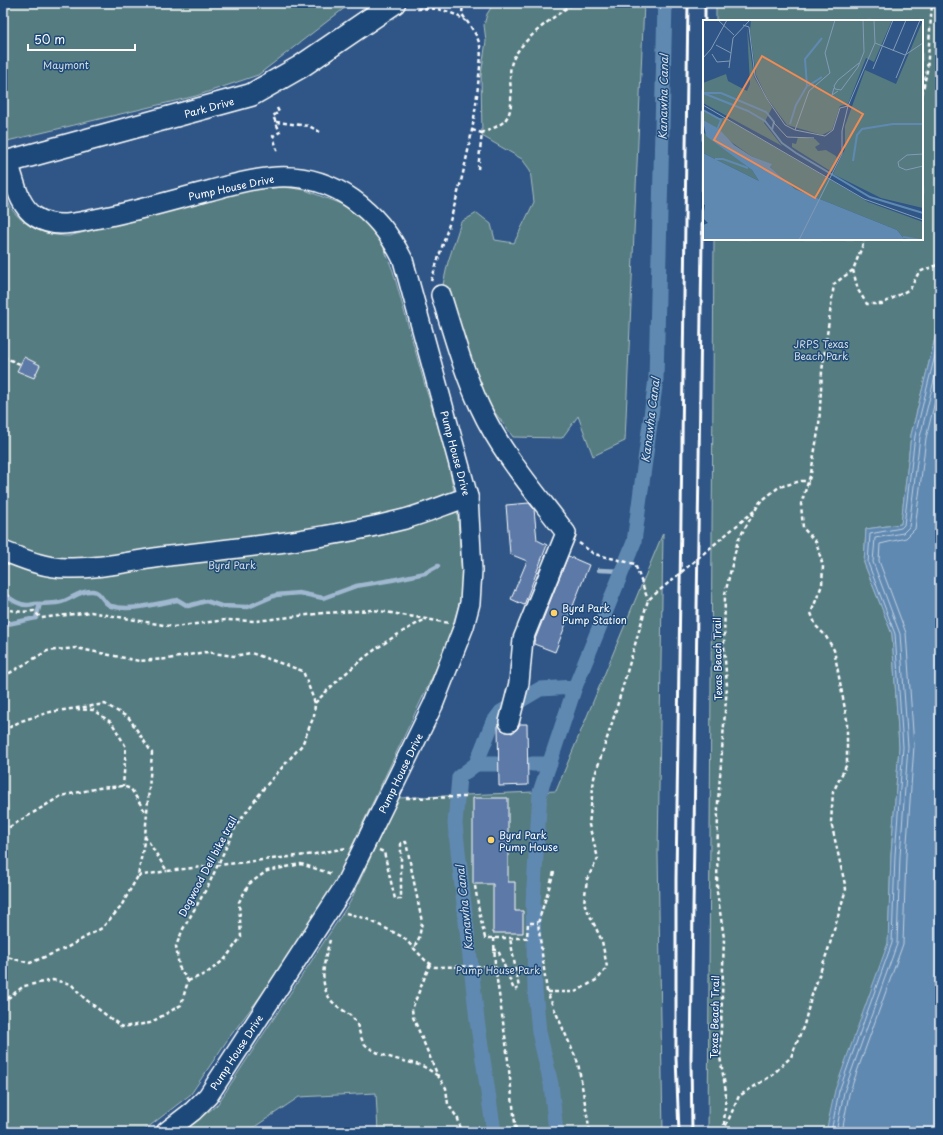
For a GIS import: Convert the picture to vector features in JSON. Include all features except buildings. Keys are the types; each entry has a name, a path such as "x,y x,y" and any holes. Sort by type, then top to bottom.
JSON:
{"main road":[{"name":"Park Drive","path":"6,163 251,95 300,67 394,3"}],"street":[{"name":"Pump House Drive","path":"6,163 26,208 36,217 48,223 61,225 110,216 228,186 277,177 318,182 350,196 384,227 403,260 468,497 472,570 470,603 464,626 433,705 365,845 349,876 329,908 208,1096 193,1111 166,1132"},
{"path":"436,288 463,367 480,408 503,449 566,533 523,639 519,683 509,722"},
{"path":"3,551 37,564 66,568 107,566 150,558 290,543 348,533 407,519 468,497"}],"path":[{"path":"436,288 472,130 476,106 480,47 476,33 462,14 462,3"},
{"path":"472,130 482,133 506,119 510,106 509,81 512,61 531,35 574,3"},
{"path":"923,89 927,71 932,3"},
{"path":"417,9 440,8 454,13 468,22"},
{"path":"277,108 279,112 273,116 280,132 273,136 278,153"},
{"path":"276,122 309,126 320,132"},
{"path":"478,169 482,133"},
{"path":"723,1132 739,1096 771,1076 791,1057 804,1025 811,998 829,947 846,889 831,822 833,792 846,764 848,720 834,650 825,635 816,626 811,613 822,585 823,566 816,542 803,528 801,504 809,481 819,426 822,371 834,284 853,270 865,240"},
{"path":"853,270 858,290 866,304 882,304 910,289 919,272 940,264"},
{"path":"3,357 20,364"},
{"name":"Texas Beach Trail","path":"724,1128 726,1092 720,1057 724,938 717,892 718,802 727,686 724,646 725,594 738,540 760,502 779,486 801,481 809,481"},
{"path":"547,992 575,992 598,980 607,967 602,941 584,903 587,879 598,858 589,825 594,778 614,720 648,600 755,510"},
{"path":"594,554 635,564 648,600"},
{"path":"4,610 34,611 41,618 91,612 174,627 225,620 256,621 324,613 374,610 426,618 464,626"},
{"path":"3,678 47,651 76,648 139,661 168,659 205,652 234,656 251,653 303,671 315,704 344,673 376,648 400,632 426,618"},
{"path":"3,731 21,721 50,712 105,704 129,718 152,753 144,836 138,876 120,908 102,928 66,948 30,962 3,956"},
{"name":"Dogwood Dell bike trail","path":"188,981 179,967 176,946 183,929 219,864 236,826 264,788 302,745 314,716 315,704"},
{"path":"70,708 93,710 112,723 126,747 124,786"},
{"path":"3,831 61,796 98,788 124,786 131,789 136,795 146,814"},
{"path":"404,798 469,797"},
{"path":"144,836 168,871"},
{"path":"138,876 219,864 315,854 365,845 384,852 395,899 401,899 401,843 406,842 422,922 419,938 414,948"},
{"path":"3,1002 24,986 53,980 72,984 85,999 122,1027 150,1023 181,1005 188,981 206,972 225,959 241,937 239,902 249,884 267,871 301,864 335,875 349,876"},
{"path":"554,872 538,923 547,992 578,1063 590,1132"},
{"path":"475,886 485,938 527,938 528,923 538,923"},
{"path":"329,908 367,919 403,937 430,964 435,967 495,966"},
{"path":"331,936 323,976 324,987 330,998 354,1019 359,1029 361,1040 368,1047 393,1060 420,1066 438,1076"},
{"path":"494,938 493,950 516,1132"},
{"path":"493,950 498,950 514,990 519,988 510,938"},
{"path":"430,964 412,1010 413,1017 438,1076 446,1088 448,1104 458,1119 461,1129"}],"green space":[{"name":"Maymont","path":"3,3 351,3 258,75 196,96 3,142"},
{"path":"494,3 644,3 625,441 593,456 578,416 562,438 513,437 485,399 467,355 458,316 442,289 448,262 461,222 477,213 491,224 495,240 514,243 534,202 530,170 522,159 482,136 481,75 486,41 484,25 487,14"},
{"name":"JRPS Texas Beach Park","path":"716,3 940,3 940,318 911,435 901,524 866,529 864,563 892,634 899,747 891,855 888,951 844,1132 708,1132 714,240 923,240 923,20 716,20"},
{"name":"Byrd Park","path":"284,187 305,190 346,206 366,223 382,243 393,271 426,389 445,448 457,506 463,590 446,648 333,886 281,969 228,1039 191,1094 142,1132 3,1132 3,194 13,211 32,227 53,235 69,236 251,190"},
{"name":"Pump House Park","path":"663,533 658,854 663,1132 378,1132 376,1093 299,1097 247,1132 182,1132 217,1105 350,902 398,798 556,791"}],"water":[{"path":"940,318 940,1132 826,1132 835,1090 888,943 891,855 899,747 892,634 864,563 866,529 901,524 911,435"}],"waterway":[{"name":"Kanawha Canal","path":"494,1132 477,1020 455,824 459,777 476,764 492,724 501,712 540,689 575,687 634,542 656,379 665,3"},
{"path":"3,625 36,618 40,604 65,601 80,593 88,591 98,593 108,605 119,608 136,608 178,600 188,606 206,601 221,606 248,607 276,595 299,593 323,598 356,586 425,573 438,566"},
{"path":"599,570 622,571"},
{"path":"3,593 20,604 40,604"},
{"path":"556,1132 551,1084 539,1032 535,990 533,903 540,792 575,687"},
{"name":"Kanawha Canal","path":"476,764 496,764"},
{"name":"Kanawha Canal","path":"532,764 550,764"}],"railway":[{"path":"679,1132 676,1058 676,880 688,3"},
{"path":"705,3 705,20"},
{"path":"692,1132 691,1058 703,164"}],"place":[{"name":"Byrd Park Pump Station","path":"554,613"},
{"name":"Byrd Park Pump House","path":"491,840"}]}
